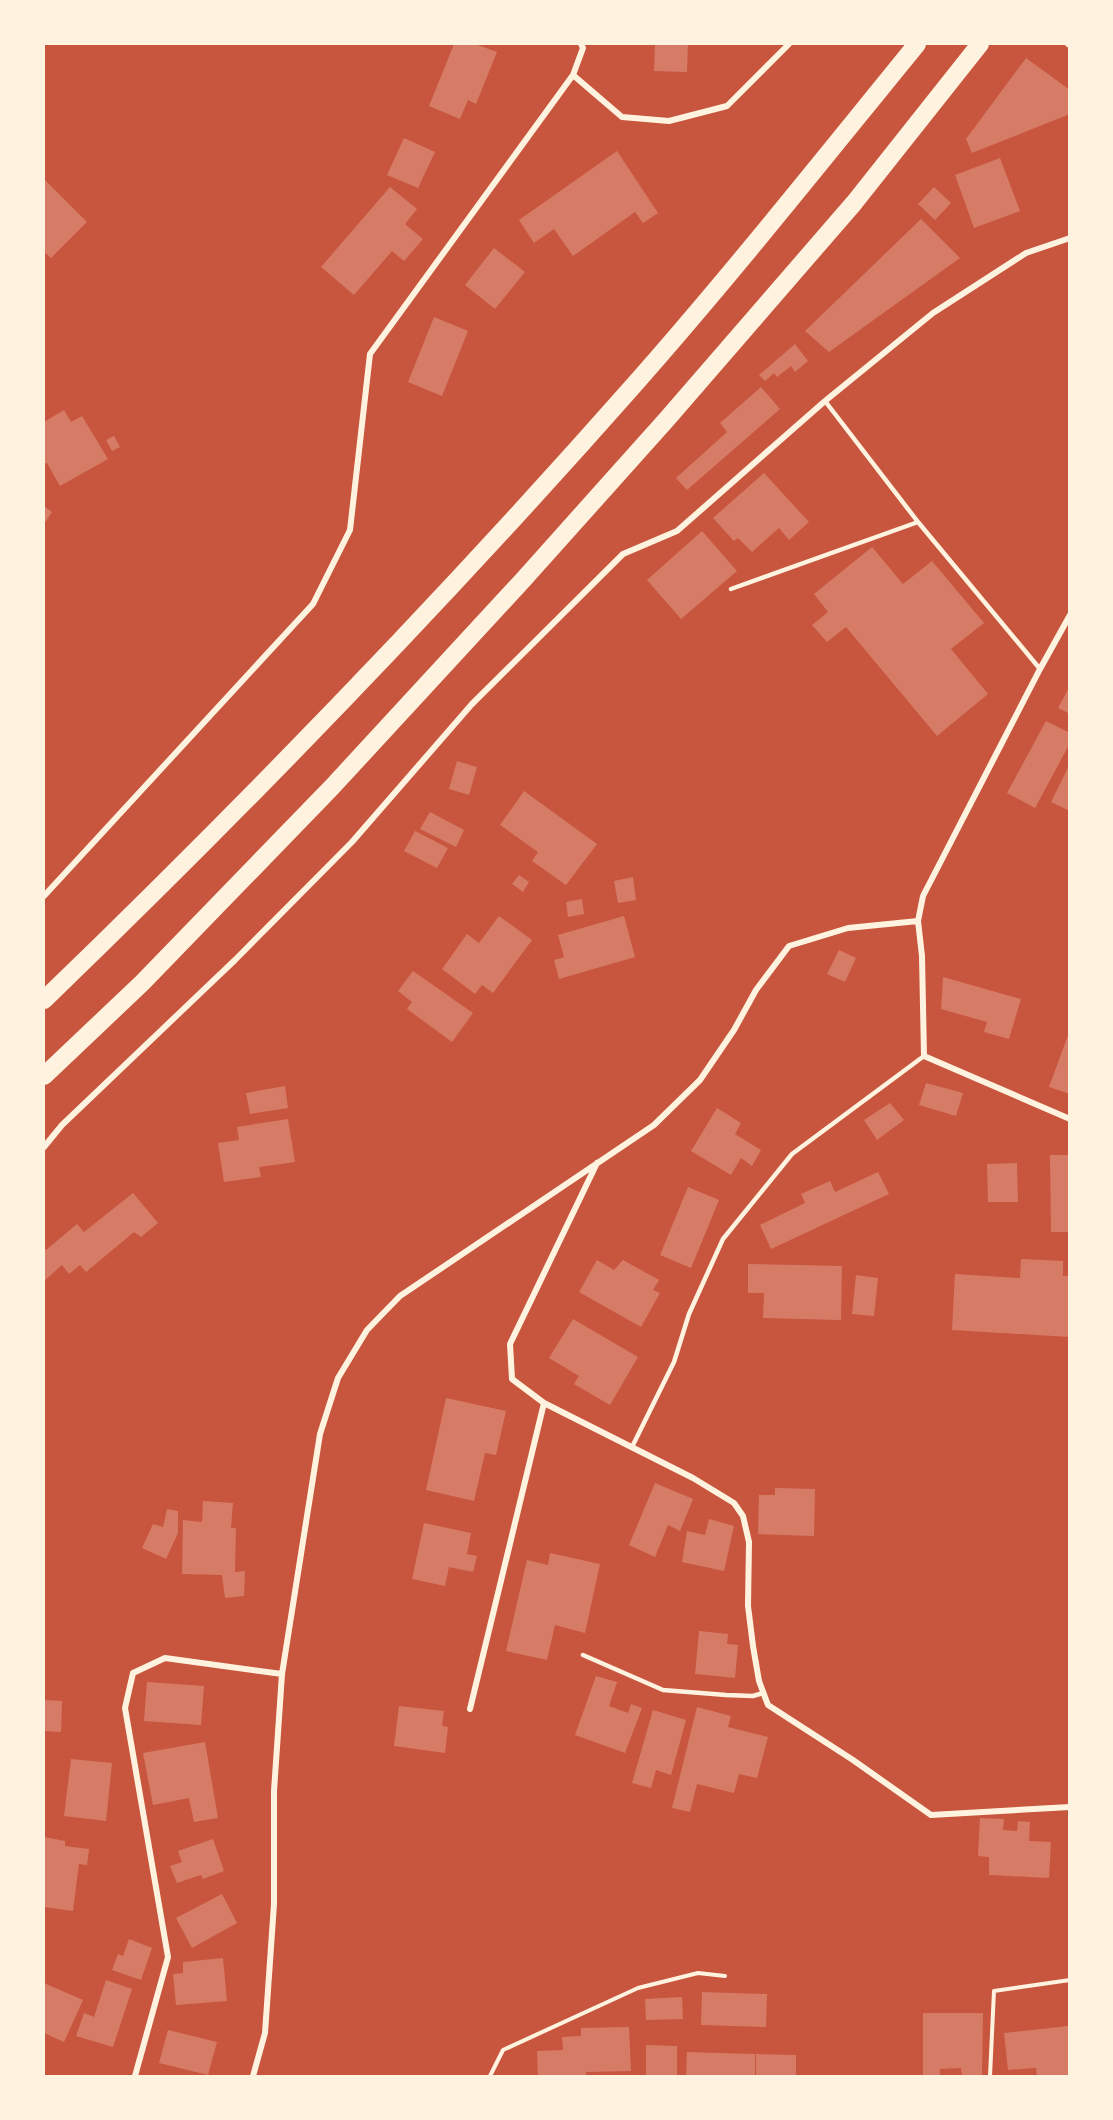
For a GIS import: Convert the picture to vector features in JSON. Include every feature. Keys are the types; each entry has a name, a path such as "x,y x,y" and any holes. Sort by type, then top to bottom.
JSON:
{"highway":[{"path":"44,1000 262,785 433,607 635,384 768,228 917,44"},
{"path":"44,1076 142,983 332,787 523,580 667,419 854,203 980,44"}],"street":[{"path":"573,75 622,117 669,121 727,106 789,44"},
{"path":"44,896 313,604 350,530 370,354 573,75 584,45"},
{"path":"44,1147 62,1125 235,960 352,842 472,704 623,554 677,531 825,401 933,313 1026,253 1070,238"},
{"path":"1070,615 923,897 918,921 924,1056 1070,1119"},
{"path":"253,2076 266,2023 274,1904 274,1791 282,1674 320,1434 338,1378 368,1330 400,1296 654,1125 700,1080 734,1030 756,990 789,946 848,928 918,921"},
{"path":"598,1162 510,1344 512,1380 544,1403 632,1447 734,1503 743,1516 749,1542 748,1606 759,1681 768,1705 853,1760 931,1815 1070,1807"},
{"path":"470,1709 544,1403"},
{"path":"135,2076 168,1957 125,1708 133,1672 165,1658 282,1674"}],"lane":[{"path":"825,401 918,522 1040,669"},
{"path":"731,590 918,522"},
{"path":"632,1447 674,1362 689,1314 723,1239 792,1154 924,1056"},
{"path":"583,1655 663,1690 753,1696 763,1693"}],"path":[{"path":"490,2076 503,2050 638,1988 698,1973 725,1976"},
{"path":"990,2076 994,1991 1070,1980"}],"building":[{"path":"454,44 475,44 497,52 476,104 468,100 460,119 429,106"},
{"path":"655,44 688,44 687,72 654,71"},
{"path":"1026,58 1070,90 1070,114 972,153 966,139"},
{"path":"404,138 435,152 418,188 387,175"},
{"path":"617,151 658,213 643,223 635,212 573,256 554,229 534,243 519,220"},
{"path":"1000,158 1020,211 974,228 955,175"},
{"path":"44,179 87,222 51,258 44,252"},
{"path":"390,187 417,209 405,224 423,239 404,261 392,251 354,295 321,267"},
{"path":"934,187 951,203 935,220 918,204"},
{"path":"921,219 960,258 829,352 805,331"},
{"path":"494,248 525,272 495,309 465,285"},
{"path":"434,317 468,331 442,396 408,382"},
{"path":"795,344 808,361 795,372 791,366 777,377 774,373 765,381 759,375"},
{"path":"761,387 780,409 687,490 676,478 727,432 720,423"},
{"path":"64,410 71,422 82,416 108,459 60,486 47,463 44,464 44,422"},
{"path":"114,436 120,447 112,451 106,440"},
{"path":"764,473 809,522 789,540 779,528 752,552 738,538 734,541 713,518"},
{"path":"44,506 52,512 44,524"},
{"path":"702,531 737,571 681,619 647,580"},
{"path":"872,547 903,584 932,561 984,623 951,649 988,694 937,736 846,627 827,642 812,625 828,612 814,594"},
{"path":"1070,686 1070,714 1058,708"},
{"path":"1046,721 1070,733 1070,743 1035,808 1007,793"},
{"path":"457,761 477,767 469,795 449,789"},
{"path":"1070,764 1070,811 1051,802"},
{"path":"524,791 597,844 566,885 532,861 538,852 500,825"},
{"path":"430,812 464,830 456,847 420,829"},
{"path":"415,831 448,848 437,868 404,851"},
{"path":"519,875 529,882 523,892 512,884"},
{"path":"633,877 636,900 618,903 614,881"},
{"path":"582,899 584,914 568,917 566,902"},
{"path":"499,916 532,940 493,993 482,985 475,994 442,969 467,934 479,943"},
{"path":"624,916 635,957 559,979 554,960 564,957 558,935"},
{"path":"839,950 856,958 845,982 827,974"},
{"path":"413,971 473,1013 452,1042 407,1009 412,1002 398,991"},
{"path":"943,977 1021,999 1009,1039 984,1032 987,1022 941,1009"},
{"path":"1070,1030 1070,1094 1049,1087"},
{"path":"926,1083 963,1093 956,1116 919,1105"},
{"path":"285,1086 288,1108 250,1114 246,1093"},
{"path":"890,1103 904,1120 877,1140 864,1120"},
{"path":"717,1108 741,1123 735,1134 761,1150 752,1166 741,1158 731,1175 691,1151"},
{"path":"288,1119 295,1162 259,1167 261,1177 224,1182 218,1143 239,1140 237,1127"},
{"path":"1050,1155 1070,1155 1070,1232 1051,1232"},
{"path":"1017,1163 1018,1202 988,1202 987,1164"},
{"path":"878,1172 889,1194 771,1249 760,1225 805,1203 801,1194 830,1181 835,1192"},
{"path":"688,1187 719,1200 691,1268 660,1255"},
{"path":"133,1193 158,1223 141,1237 134,1232 86,1272 80,1265 69,1274 62,1265 44,1281 44,1247 46,1250 77,1224 84,1232"},
{"path":"1021,1259 1063,1261 1063,1276 1070,1276 1070,1337 952,1330 955,1274 1020,1278"},
{"path":"597,1260 614,1270 623,1260 659,1280 653,1290 660,1293 641,1327 579,1292"},
{"path":"748,1264 842,1266 841,1320 763,1318 764,1293 748,1293"},
{"path":"856,1275 878,1278 874,1316 852,1314"},
{"path":"573,1319 638,1357 610,1405 574,1384 579,1376 549,1358"},
{"path":"446,1398 506,1411 496,1455 485,1453 474,1501 426,1490"},
{"path":"655,1483 693,1499 680,1531 668,1525 655,1557 629,1545"},
{"path":"775,1488 815,1489 814,1536 758,1534 759,1495 775,1495"},
{"path":"203,1501 233,1503 231,1528 236,1528 235,1572 245,1571 244,1596 225,1598 222,1575 182,1574 183,1520 202,1522"},
{"path":"167,1509 178,1511 178,1533 166,1559 142,1548 153,1524 163,1527"},
{"path":"709,1519 734,1526 724,1571 682,1562 687,1531 705,1535"},
{"path":"424,1523 471,1533 467,1554 477,1556 473,1572 449,1567 445,1586 412,1579"},
{"path":"550,1553 600,1564 585,1633 555,1625 547,1660 506,1651 527,1560 548,1565"},
{"path":"699,1631 728,1634 727,1644 738,1645 735,1678 695,1674"},
{"path":"596,1676 617,1682 609,1706 628,1713 631,1704 642,1708 625,1753 575,1735"},
{"path":"147,1682 204,1686 201,1725 144,1721"},
{"path":"44,1700 62,1701 61,1732 44,1731"},
{"path":"399,1706 444,1711 442,1726 448,1727 445,1753 394,1746"},
{"path":"697,1707 731,1716 728,1727 768,1737 757,1778 739,1774 734,1793 697,1784 690,1812 672,1808"},
{"path":"653,1710 686,1720 671,1775 656,1770 651,1788 632,1783"},
{"path":"205,1742 218,1818 194,1822 189,1798 153,1805 143,1753"},
{"path":"71,1759 112,1763 106,1821 64,1816"},
{"path":"980,1818 1004,1819 1003,1830 1017,1831 1018,1821 1030,1822 1029,1841 1051,1842 1049,1878 989,1875 989,1857 978,1856"},
{"path":"44,1837 65,1841 65,1846 89,1849 87,1865 79,1864 73,1911 44,1907"},
{"path":"213,1839 224,1871 203,1879 201,1875 177,1883 170,1866 182,1862 178,1851"},
{"path":"222,1894 237,1923 192,1948 176,1918"},
{"path":"129,1939 152,1948 141,1980 112,1970 118,1954 123,1956"},
{"path":"223,1958 227,2001 176,2005 173,1974 183,1973 183,1962"},
{"path":"106,1980 132,1989 113,2047 76,2036 84,2013 94,2017"},
{"path":"44,1983 83,2000 64,2042 44,2033"},
{"path":"702,1992 767,1994 766,2027 701,2025"},
{"path":"682,1997 683,2019 646,2020 645,1999"},
{"path":"923,2013 983,2013 982,2076 962,2076 961,2068 940,2069 940,2076 923,2076"},
{"path":"1068,2026 1070,2076 1037,2076 1036,2068 1008,2070 1004,2033"},
{"path":"629,2027 631,2071 586,2072 586,2076 538,2076 537,2051 563,2050 562,2037 581,2036 581,2028"},
{"path":"168,2030 217,2042 208,2075 159,2063"},
{"path":"646,2045 677,2046 677,2076 646,2076"},
{"path":"687,2052 755,2054 755,2076 686,2076"},
{"path":"756,2054 796,2055 796,2075 756,2076"}]}
